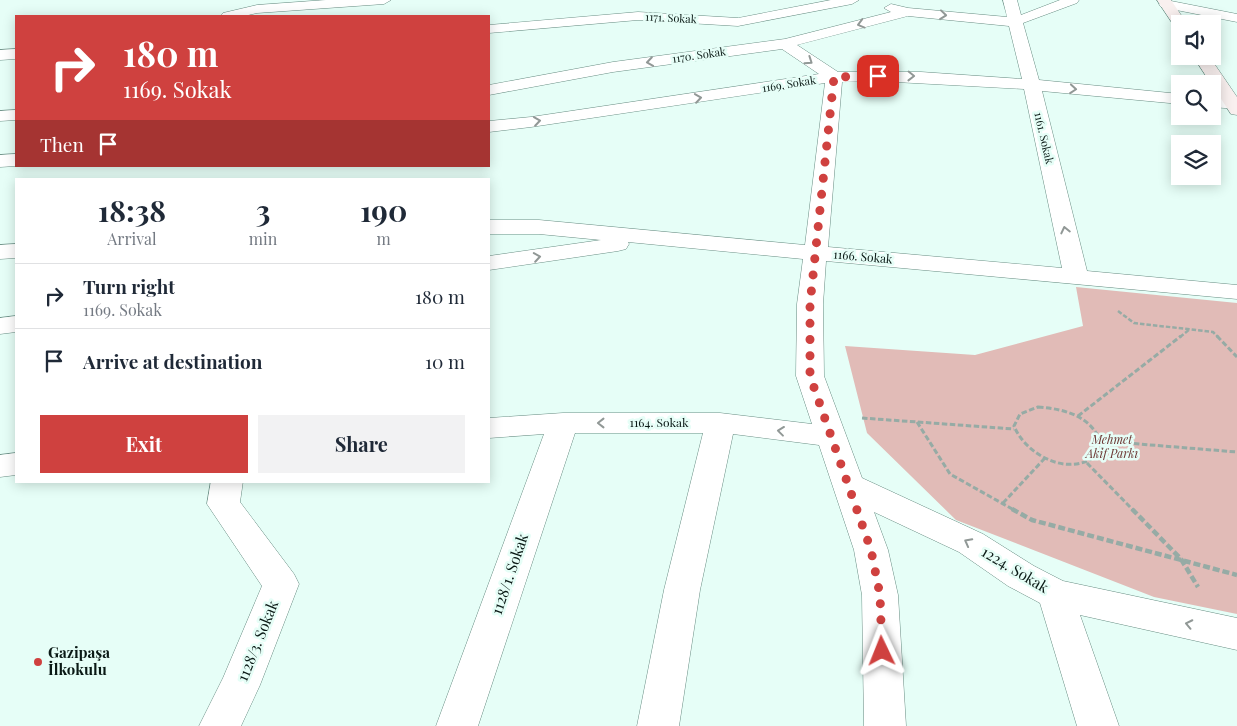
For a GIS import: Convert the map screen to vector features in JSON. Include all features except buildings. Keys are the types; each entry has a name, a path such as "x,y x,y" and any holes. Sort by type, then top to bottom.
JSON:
{"main road":[{"path":"1165,2 1174,15"},
{"path":"1207,65 1236,106"}],"street":[{"path":"240,15 257,9 272,0"},
{"path":"232,15 257,9 384,0"},
{"name":"1171. Sokak","path":"490,29 638,16 738,22 852,0"},
{"name":"1161. Sokak","path":"1010,0 1076,277"},
{"path":"868,2 908,12 1014,22 1072,0"},
{"path":"1165,2 1237,18"},
{"name":"1170. Sokak","path":"490,90 614,67 785,44 908,12"},
{"path":"785,44 834,77 814,252 810,304 810,376 871,550 880,595 885,726"},
{"path":"0,55 15,54"},
{"name":"1169. Sokak","path":"490,126 531,122 834,77 930,76 1171,98"},
{"path":"1221,104 1236,106"},
{"path":"0,116 15,115"},
{"path":"0,161 15,160"},
{"name":"1166. Sokak","path":"490,227 540,227 1237,292"},
{"path":"490,263 662,238"},
{"path":"0,252 15,251"},
{"path":"0,326 15,324"},
{"name":"1164. Sokak","path":"490,428 563,423 720,423 826,426"},
{"name":"1128/1. Sokak","path":"457,726 563,423"},
{"path":"658,726 682,590 720,423"},
{"path":"0,466 15,464"},
{"name":"1128/3. Sokak","path":"220,726 240,684 281,584 223,504 228,483"},
{"name":"1224. Sokak","path":"849,486 971,543 1021,576 1055,594 1098,726"},
{"path":"1055,594 1231,633"}],"path":[{"path":"1078,416 1191,329 1212,332 1237,357"},
{"path":"1050,407 1078,416 1098,432 1103,450 1097,458 1087,463 1073,464 1045,458 1027,448 1018,439 1014,429 1014,421 1018,414 1027,409 1050,407"},
{"path":"917,422 950,474 1032,520 1237,575"},
{"path":"826,426 917,422 1014,429"},
{"path":"1102,441 1237,452"},
{"path":"1003,503 1045,458"},
{"path":"1087,463 1180,559 1231,633"}],"green space":[{"name":"Mehmet Akif Parkı","path":"1076,287 1237,303 1237,614 1154,597 956,520 867,433 845,346 975,355 1083,326"}],"place":[{"name":"Gazipaşa İlkokulu","path":"38,662"}],"route":[{"path":"878,76 834,77 814,252 810,304 810,376 829,436 871,550 880,595 882,651"}]}
